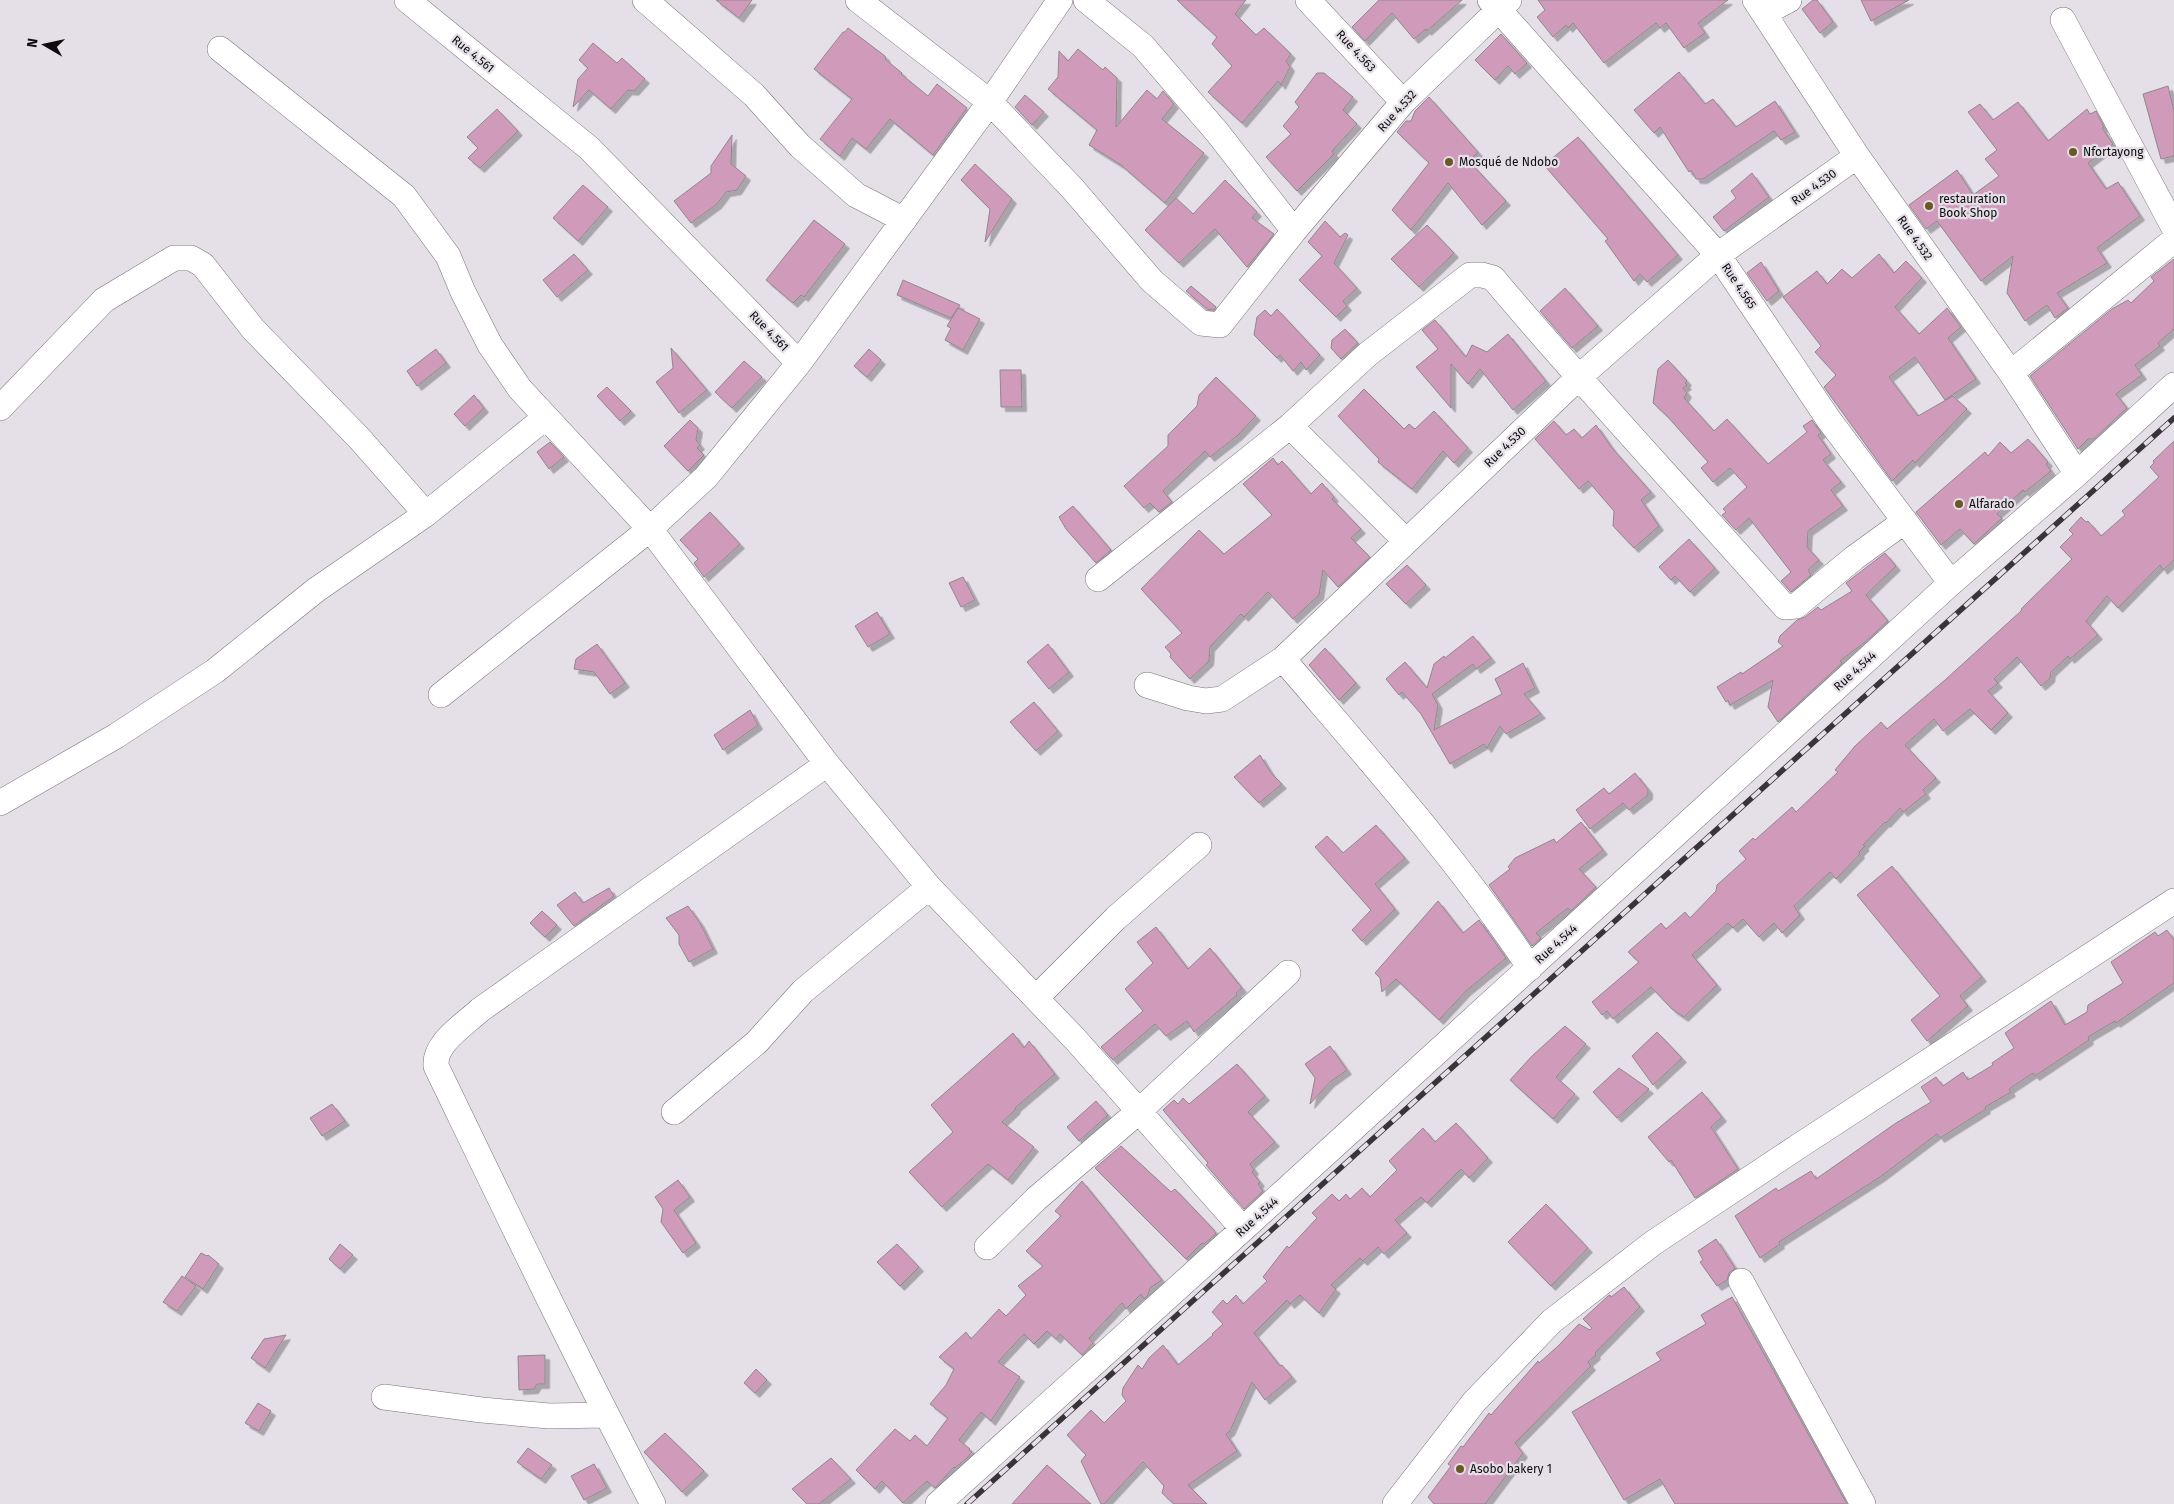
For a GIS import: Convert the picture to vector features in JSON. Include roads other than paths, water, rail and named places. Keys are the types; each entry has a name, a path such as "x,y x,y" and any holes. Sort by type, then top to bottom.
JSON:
{"street":[{"name":"Rue 4.561","path":"407,0 589,148 799,363 990,102 1060,0"},
{"path":"645,0 754,95 800,146 856,195 904,220"},
{"path":"858,0 990,102"},
{"path":"1086,0 1143,46 1217,132 1294,231"},
{"name":"Rue 4.563","path":"1308,0 1403,102"},
{"path":"1759,7 1789,0"},
{"name":"Rue 4.532","path":"990,102 1072,188 1152,281 1202,323 1220,325 1294,231 1403,102 1499,3"},
{"name":"Rue 4.565","path":"1499,3 1718,255 1829,420 1951,583"},
{"name":"Rue 4.532","path":"1759,7 1857,156 2012,373 2077,474"},
{"path":"2063,20 2174,228"},
{"path":"220,49 404,196 448,256 463,292 490,345 520,389 650,529 827,764 929,887 1036,998 1243,1229"},
{"name":"Rue 4.530","path":"1147,685 1206,702 1222,699 1283,659 1578,378 1718,255 1857,156"},
{"path":"2012,373 2174,240"},
{"path":"0,408 104,300 174,258 191,258 203,265 253,329 359,438 426,514"},
{"path":"1098,579 1290,426 1368,354 1470,275 1482,275 1493,278 1578,378 1700,510 1785,607 1792,608 1796,606 1854,558 1905,521"},
{"path":"441,695 650,529 706,477 799,363"},
{"name":"Rue 4.544","path":"938,1504 1243,1229 1951,583 2077,474 2174,384"},
{"path":"0,803 116,736 215,671 316,590 426,514 546,418"},
{"path":"1290,426 1406,541"},
{"path":"1283,659 1432,834 1501,925 1530,968"},
{"path":"653,1504 606,1415 436,1066 435,1056 439,1048 480,1010 827,764"},
{"path":"1036,998 1116,918 1199,845"},
{"path":"674,1112 756,1042 803,991 929,887"},
{"path":"1395,1504 1474,1402 1552,1321 1662,1238 1807,1140 2174,901"},
{"path":"986,1246 1036,1199 1138,1112 1288,973"},
{"path":"1741,1281 1863,1504"},
{"path":"384,1398 549,1416 606,1415"}],"railway":[{"path":"967,1504 2174,418"}],"place":[{"name":"Nfortayong","path":"2073,152"},
{"name":"Mosqué de Ndobo","path":"1449,162"},
{"name":"restauration Book Shop","path":"1929,206"},
{"name":"Alfarado","path":"1959,504"},
{"name":"Asobo bakery 1","path":"1460,1469"}]}
